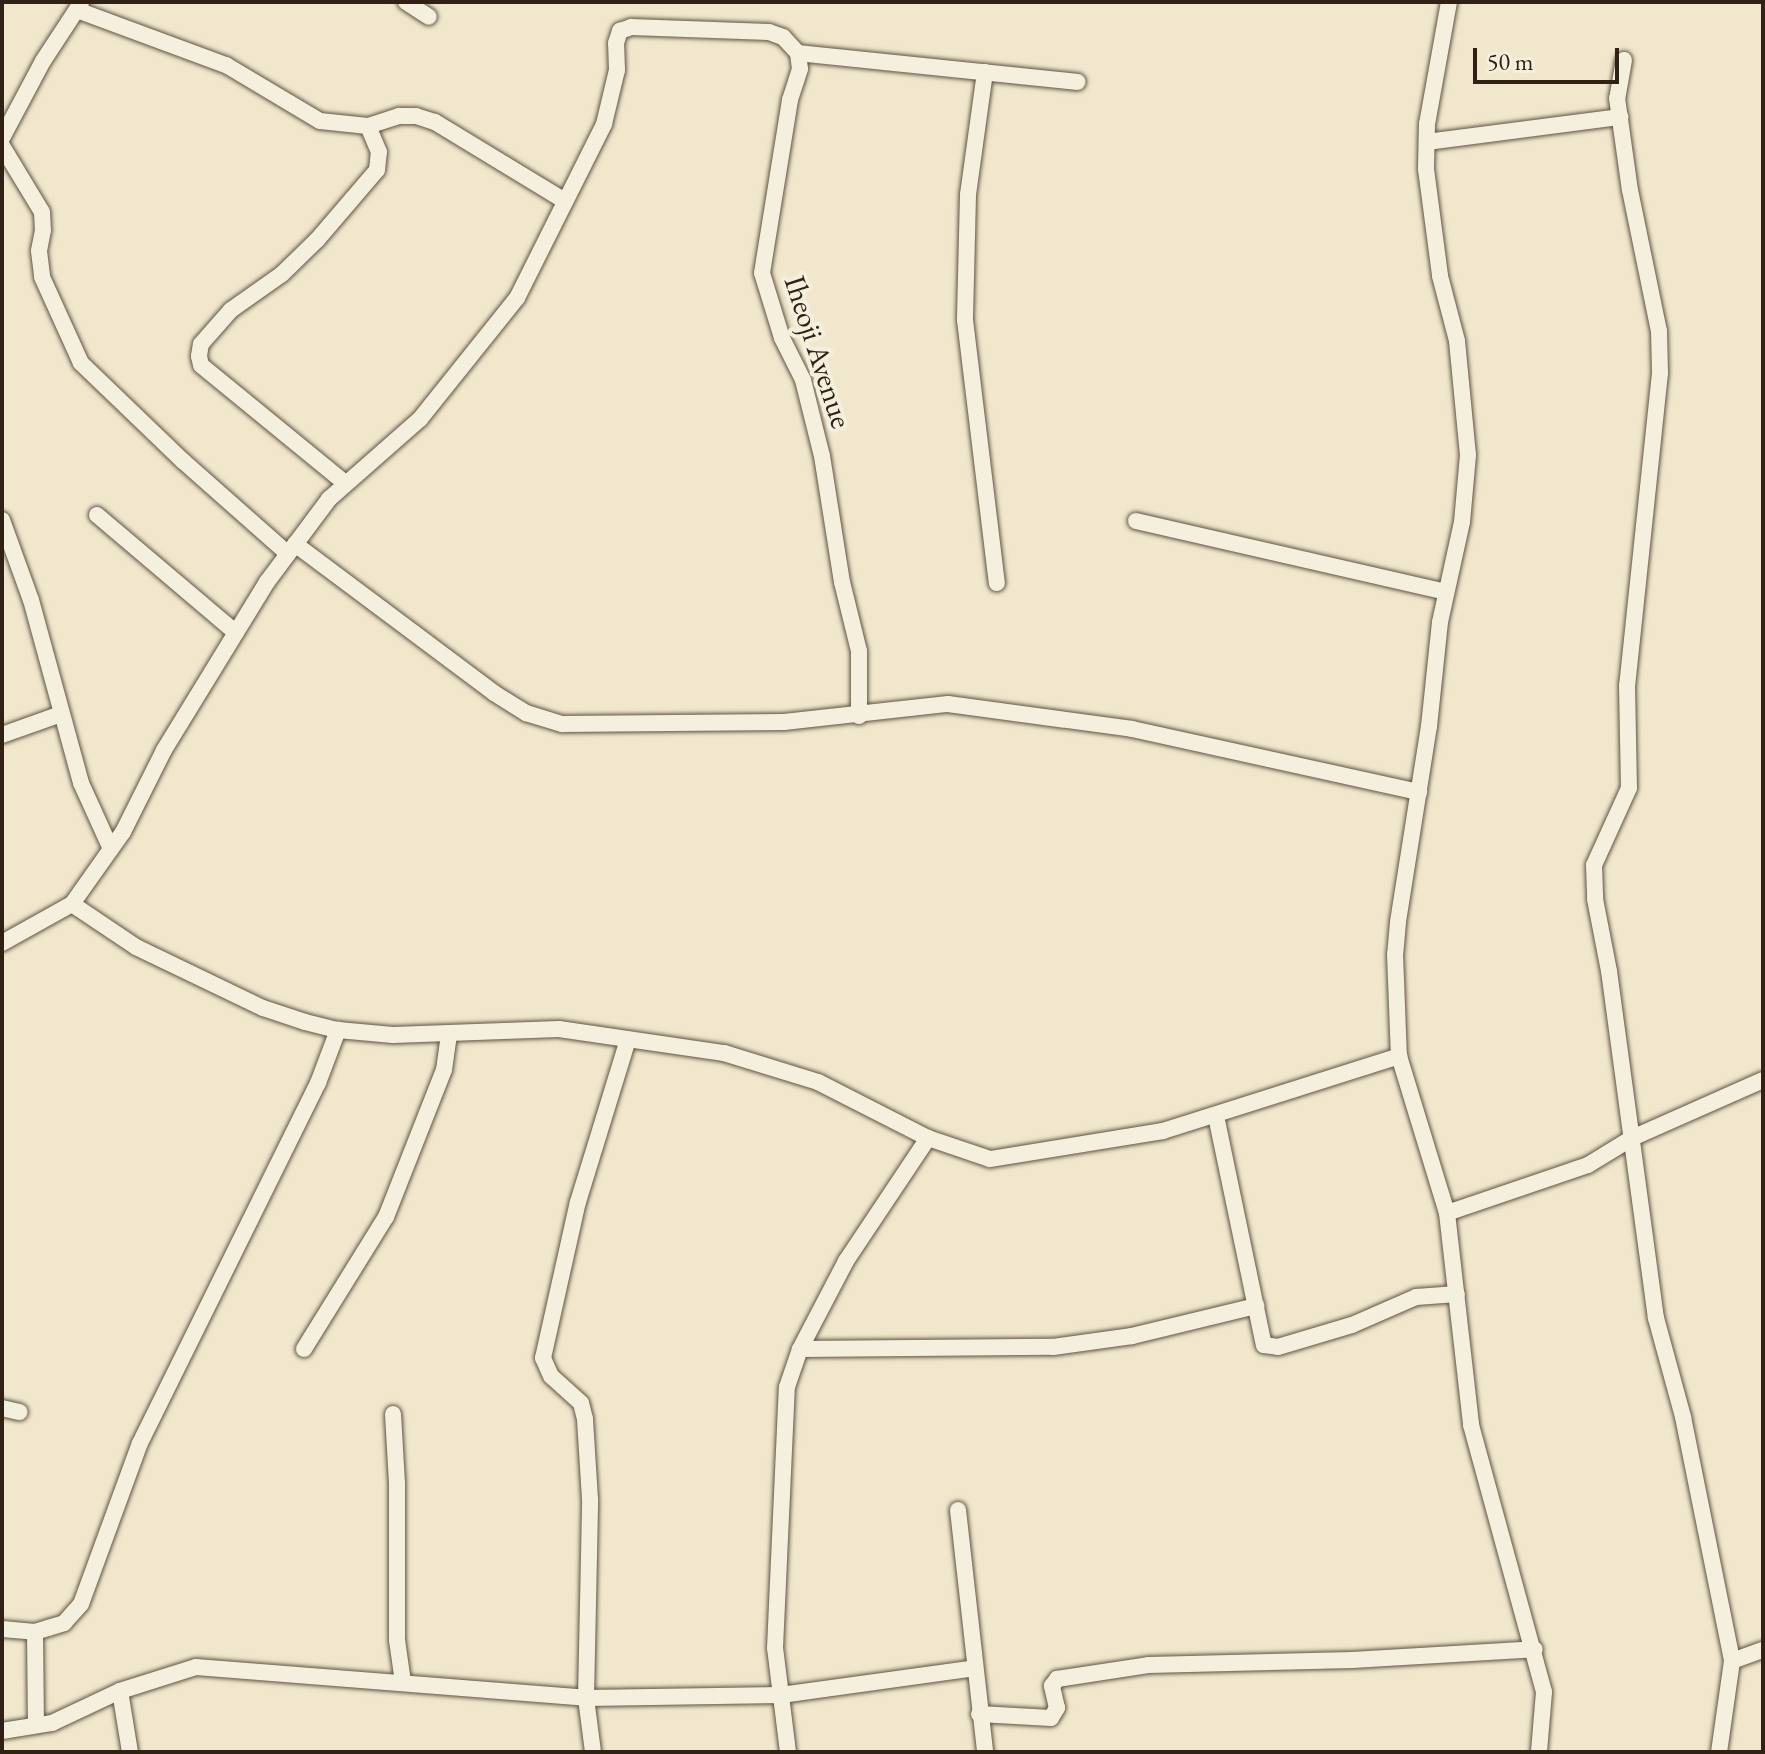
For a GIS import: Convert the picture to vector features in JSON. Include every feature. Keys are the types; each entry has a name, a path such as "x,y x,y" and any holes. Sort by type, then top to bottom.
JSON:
{"street":[{"path":"406,2 429,17"},
{"path":"1449,2 1427,142 1431,223 1457,341 1468,455 1462,522 1445,592 1395,954 1399,1056 1447,1213 1471,1425 1535,1649 1544,1692 1539,1752"},
{"path":"2,138 43,61 79,6 226,65 320,121 368,126 399,116 416,116 435,122 565,201"},
{"path":"2,943 72,904 111,849 164,750 291,549 345,483 420,419 517,298 604,124 617,70 616,43 620,31 631,27 769,32 783,37 798,53 1078,82"},
{"name":"Iheoji Avenue","path":"798,53 800,69 790,100 762,273 782,338 803,380 822,456 842,582 859,651 859,716"},
{"path":"1624,60 1617,98 1630,190 1659,331 1660,373 1656,435 1643,513 1627,685 1629,788 1594,870 1595,899 1609,971 1658,1329 1683,1417 1732,1661 1719,1752"},
{"path":"985,72 968,195 965,320 997,583"},
{"path":"1427,142 1620,117"},
{"path":"345,483 201,365 199,356 201,344 231,310 291,266 377,170 379,152 368,126"},
{"path":"2,146 42,212 39,251 42,277 81,363 183,461 291,549 526,713 562,724 784,722 948,704 1117,727 1419,792"},
{"path":"97,515 236,633"},
{"path":"2,520 31,600 81,783 111,849"},
{"path":"1136,521 1445,592"},
{"path":"2,735 61,714"},
{"path":"72,904 136,947 249,1001 338,1030 393,1035 559,1029 724,1053 818,1082 928,1138 990,1159 1163,1131 1399,1056"},
{"path":"2,1629 35,1632 64,1623 81,1604 140,1443 318,1083 338,1030"},
{"path":"304,1349 386,1217 444,1070 449,1033"},
{"path":"593,1752 586,1698 590,1499 585,1419 581,1403 551,1376 543,1358 578,1202 628,1039"},
{"path":"1447,1213 1588,1165 1632,1138 1763,1080"},
{"path":"1216,1116 1261,1342 1269,1348 1352,1325 1416,1297 1457,1294"},
{"path":"788,1752 775,1648 783,1420 787,1387 800,1349 846,1261 928,1138"},
{"path":"800,1349 1053,1347 1132,1336 1256,1306"},
{"path":"2,1408 20,1412"},
{"path":"393,1414 397,1483 397,1640 403,1682"},
{"path":"958,1510 985,1752"},
{"path":"35,1632 36,1725"},
{"path":"979,1714 1051,1718 1057,1708 1052,1686 1057,1679 1148,1665 1352,1660 1535,1649"},
{"path":"1732,1661 1763,1650"},
{"path":"2,1731 76,1714 120,1691 196,1667 586,1698 781,1695 975,1668"},
{"path":"120,1691 130,1752"}]}
